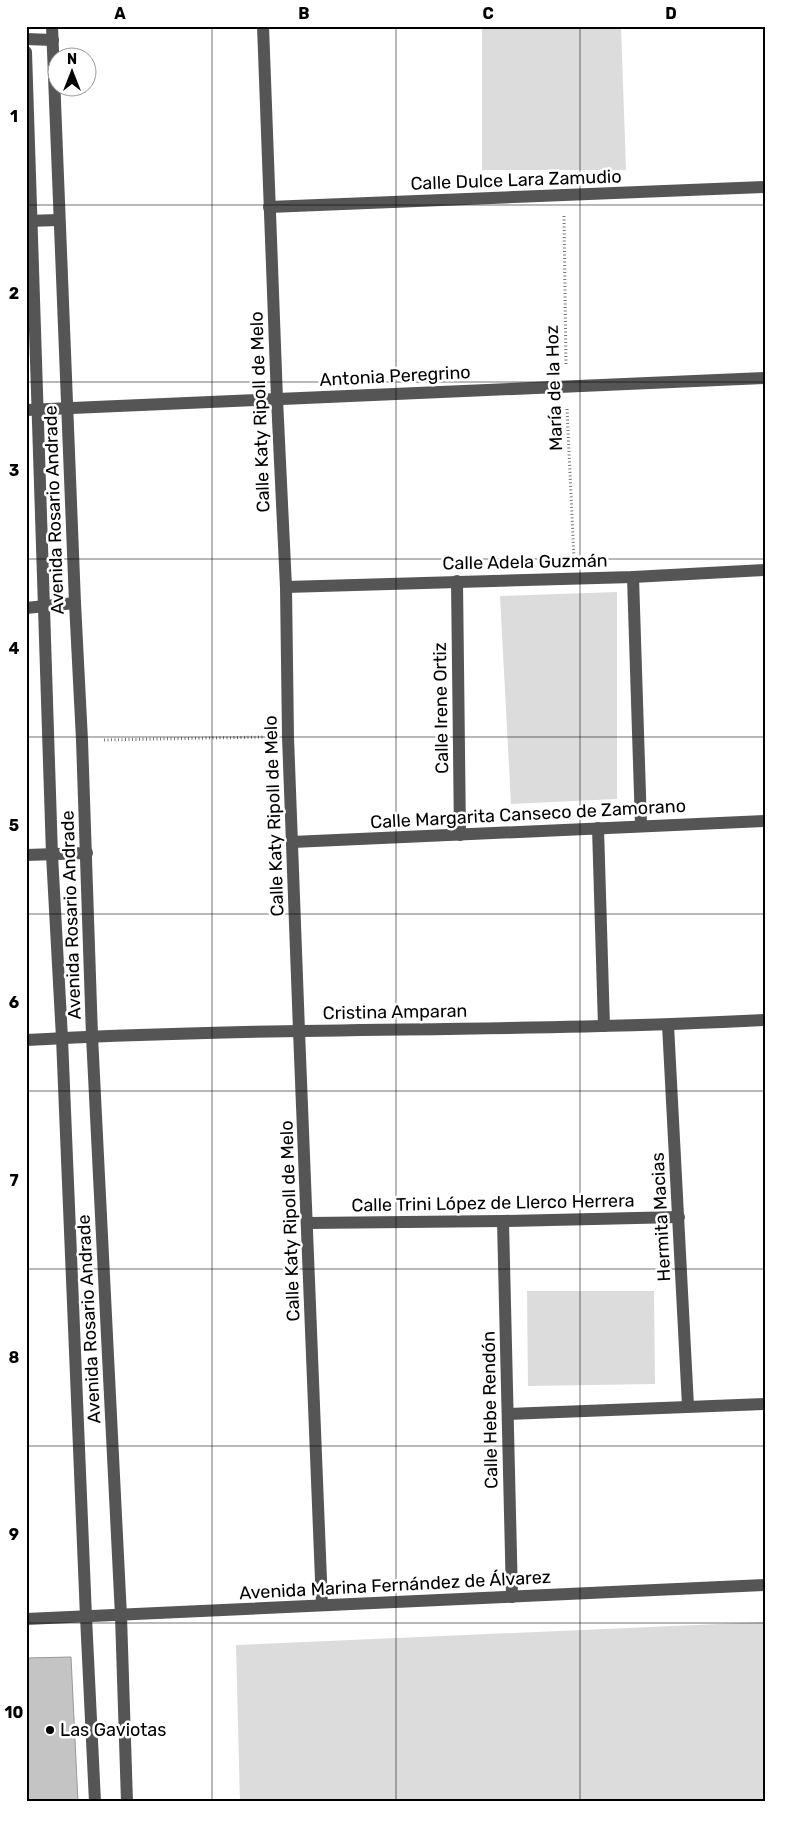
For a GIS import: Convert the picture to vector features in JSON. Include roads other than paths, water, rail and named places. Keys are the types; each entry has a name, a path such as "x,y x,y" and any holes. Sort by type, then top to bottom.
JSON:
{"street":[{"name":"Avenida Rosario Andrade","path":"52,26 82,740 92,1036 121,1616 127,1802"},
{"name":"Calle Katy Ripoll de Melo","path":"263,26 286,587 288,737 322,1605"},
{"path":"26,40 53,40"},
{"name":"Avenida Rosario Andrade","path":"26,52 32,410 45,607 52,855 96,1802"},
{"name":"Calle Dulce Lara Zamudio","path":"269,207 765,187"},
{"path":"28,221 59,220"},
{"name":"Antonia Peregrino","path":"32,410 765,378"},
{"name":"Calle Adela Guzmán","path":"286,587 632,577 765,570"},
{"path":"632,577 641,825"},
{"name":"Calle Irene Ortiz","path":"457,581 460,835"},
{"path":"26,608 75,603"},
{"name":"Calle Margarita Canseco de Zamorano","path":"292,842 641,825 765,821"},
{"path":"598,828 604,1026"},
{"path":"26,855 86,853"},
{"name":"Cristina Amparan","path":"26,1040 92,1036 299,1031 668,1025 765,1020"},
{"name":"Hermita Macias","path":"668,1025 688,1406"},
{"name":"Calle Trini López de Llerco Herrera","path":"307,1223 679,1217"},
{"name":"Calle Hebe Rendón","path":"503,1221 512,1597"},
{"path":"508,1414 765,1404"},
{"name":"Avenida Marina Fernández de Álvarez","path":"26,1619 765,1585"}],"place":[{"name":"Las Gaviotas","path":"50,1730"}]}
